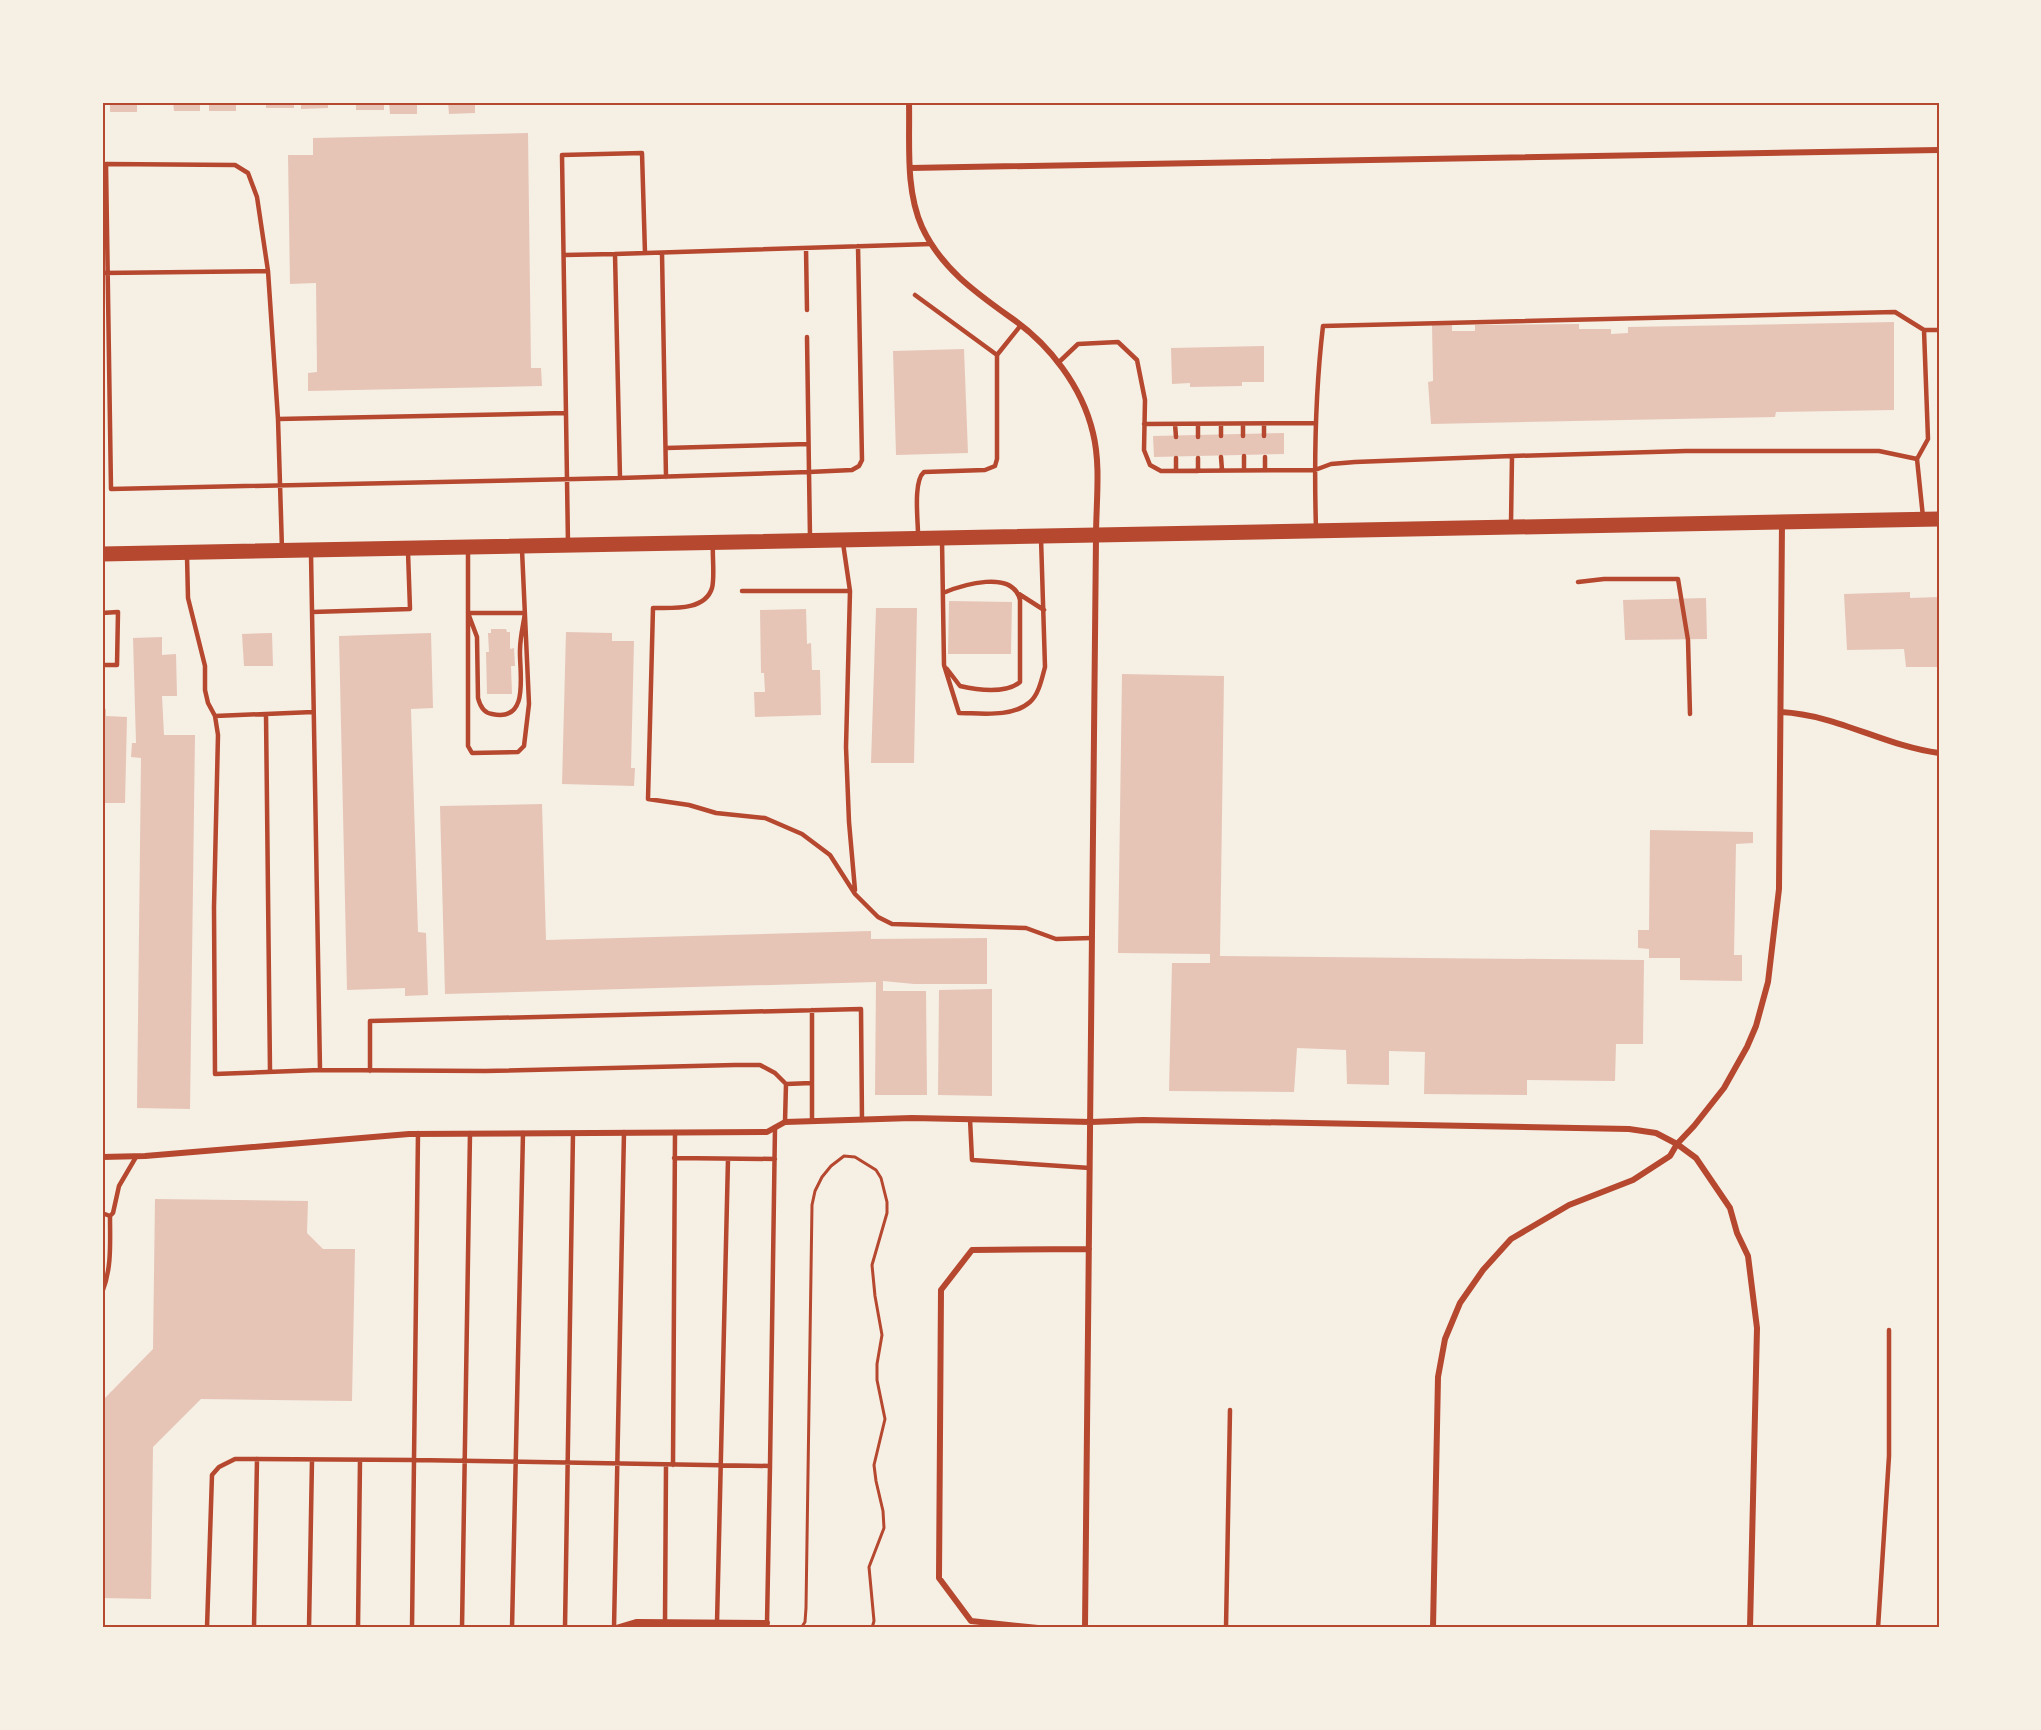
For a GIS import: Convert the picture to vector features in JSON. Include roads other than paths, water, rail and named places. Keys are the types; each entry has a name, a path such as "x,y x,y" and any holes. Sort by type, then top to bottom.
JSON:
{"main road":[{"path":"102,555 1939,519"}],"street":[{"path":"909,102 910,181 916,213 931,244 966,286 1021,325 1058,363 1080,395 1093,433 1096,471 1096,537 1084,1628"},
{"path":"910,168 1939,150"},
{"path":"1433,1628 1438,1377 1445,1339 1460,1303 1483,1270 1511,1239 1569,1205 1633,1180 1670,1156 1677,1144 1724,1088 1747,1047 1763,1004 1773,951 1779,889 1782,521"},
{"path":"1781,712 1820,717 1895,743 1939,753"},
{"path":"102,1156 136,1156 418,1133 767,1131 786,1122 862,1120 970,1119 1091,1122 1143,1120 1629,1129 1656,1132 1677,1144 1704,1167 1730,1208 1737,1233 1748,1256 1757,1328 1750,1628"},
{"path":"1038,1628 971,1621 939,1578 941,1290 972,1250 1089,1249"},
{"path":"615,1628 636,1622 766,1623"}],"lane":[{"path":"568,547 562,155 642,153 645,253"},
{"path":"282,551 281,487 278,419 268,271 257,197 248,173 235,165 106,164 104,273 111,489 281,487 567,480 852,470 859,466 862,460 858,246"},
{"path":"564,255 931,244"},
{"path":"806,248 807,310"},
{"path":"662,253 666,477"},
{"path":"615,254 620,478"},
{"path":"104,273 268,271"},
{"path":"915,295 997,355"},
{"path":"1317,532 1315,470 1319,362 1323,326 1895,312 1924,330 1939,330"},
{"path":"918,540 917,485 924,472 985,470 995,466 997,459 997,355 1021,325"},
{"path":"1923,519 1917,459 1928,439 1924,330"},
{"path":"807,337 810,542"},
{"path":"1058,363 1078,344 1118,342 1137,360 1145,400 1144,450 1150,465 1161,471 1315,470 1331,464 1355,462 1686,451 1879,451 1917,459"},
{"path":"278,419 566,413"},
{"path":"1144,424 1317,423"},
{"path":"1176,424 1176,437"},
{"path":"1198,424 1198,437"},
{"path":"1221,424 1221,436"},
{"path":"1243,424 1244,436"},
{"path":"1264,424 1264,436"},
{"path":"666,448 808,444"},
{"path":"1244,456 1244,470"},
{"path":"1511,528 1512,456"},
{"path":"1221,457 1222,470"},
{"path":"1265,457 1265,470"},
{"path":"1176,458 1176,471"},
{"path":"1198,458 1198,471"},
{"path":"942,540 944,664 959,713 995,713 1014,710 1030,702 1039,688 1046,667 1041,538"},
{"path":"842,542 850,591 846,747 855,894"},
{"path":"713,544 712,589 701,602 687,608 653,608 648,799 689,805 716,813 765,818 802,834 830,855 855,894 878,917 892,924 1026,928 1056,939 1092,938"},
{"path":"468,548 468,746 472,753 518,752 524,746 529,704 522,548"},
{"path":"312,612 410,609 408,549"},
{"path":"311,551 320,1070"},
{"path":"188,553 188,598 205,666 205,690 208,703 215,716 218,735 214,908 215,1074 320,1070 496,1071 760,1065 775,1073 786,1083 812,1083"},
{"path":"1578,582 1604,579 1678,579 1688,639 1690,714"},
{"path":"943,593 970,583 984,581 1005,584 1044,610"},
{"path":"742,591 850,591"},
{"path":"944,664 960,686 994,689 1011,687 1020,681 1019,594"},
{"path":"102,613 118,612 117,665 102,666"},
{"path":"468,613 525,613"},
{"path":"468,613 477,637 480,706 486,712 501,715 516,708 521,695 520,650 525,613"},
{"path":"215,716 313,712"},
{"path":"266,714 270,1071"},
{"path":"370,1071 370,1021 861,1009 862,1120"},
{"path":"812,1010 812,1121"},
{"path":"786,1083 786,1122"},
{"path":"970,1119 972,1160 1090,1168"},
{"path":"766,1623 775,1128"},
{"path":"565,1628 573,1132"},
{"path":"615,1628 624,1132"},
{"path":"673,1465 675,1132"},
{"path":"412,1628 418,1133"},
{"path":"462,1628 470,1133"},
{"path":"512,1628 523,1133"},
{"path":"102,1293 111,1258 110,1216 113,1213 119,1186 136,1156"},
{"path":"674,1158 775,1159"},
{"path":"717,1623 728,1158"},
{"path":"102,1213 110,1216"},
{"path":"1878,1628 1889,1456 1889,1330"},
{"path":"1226,1628 1230,1410"},
{"path":"207,1628 212,1475 219,1467 235,1459 770,1466"},
{"path":"254,1628 257,1459"},
{"path":"309,1628 312,1460"},
{"path":"358,1628 360,1460"},
{"path":"665,1622 666,1465"}]}
